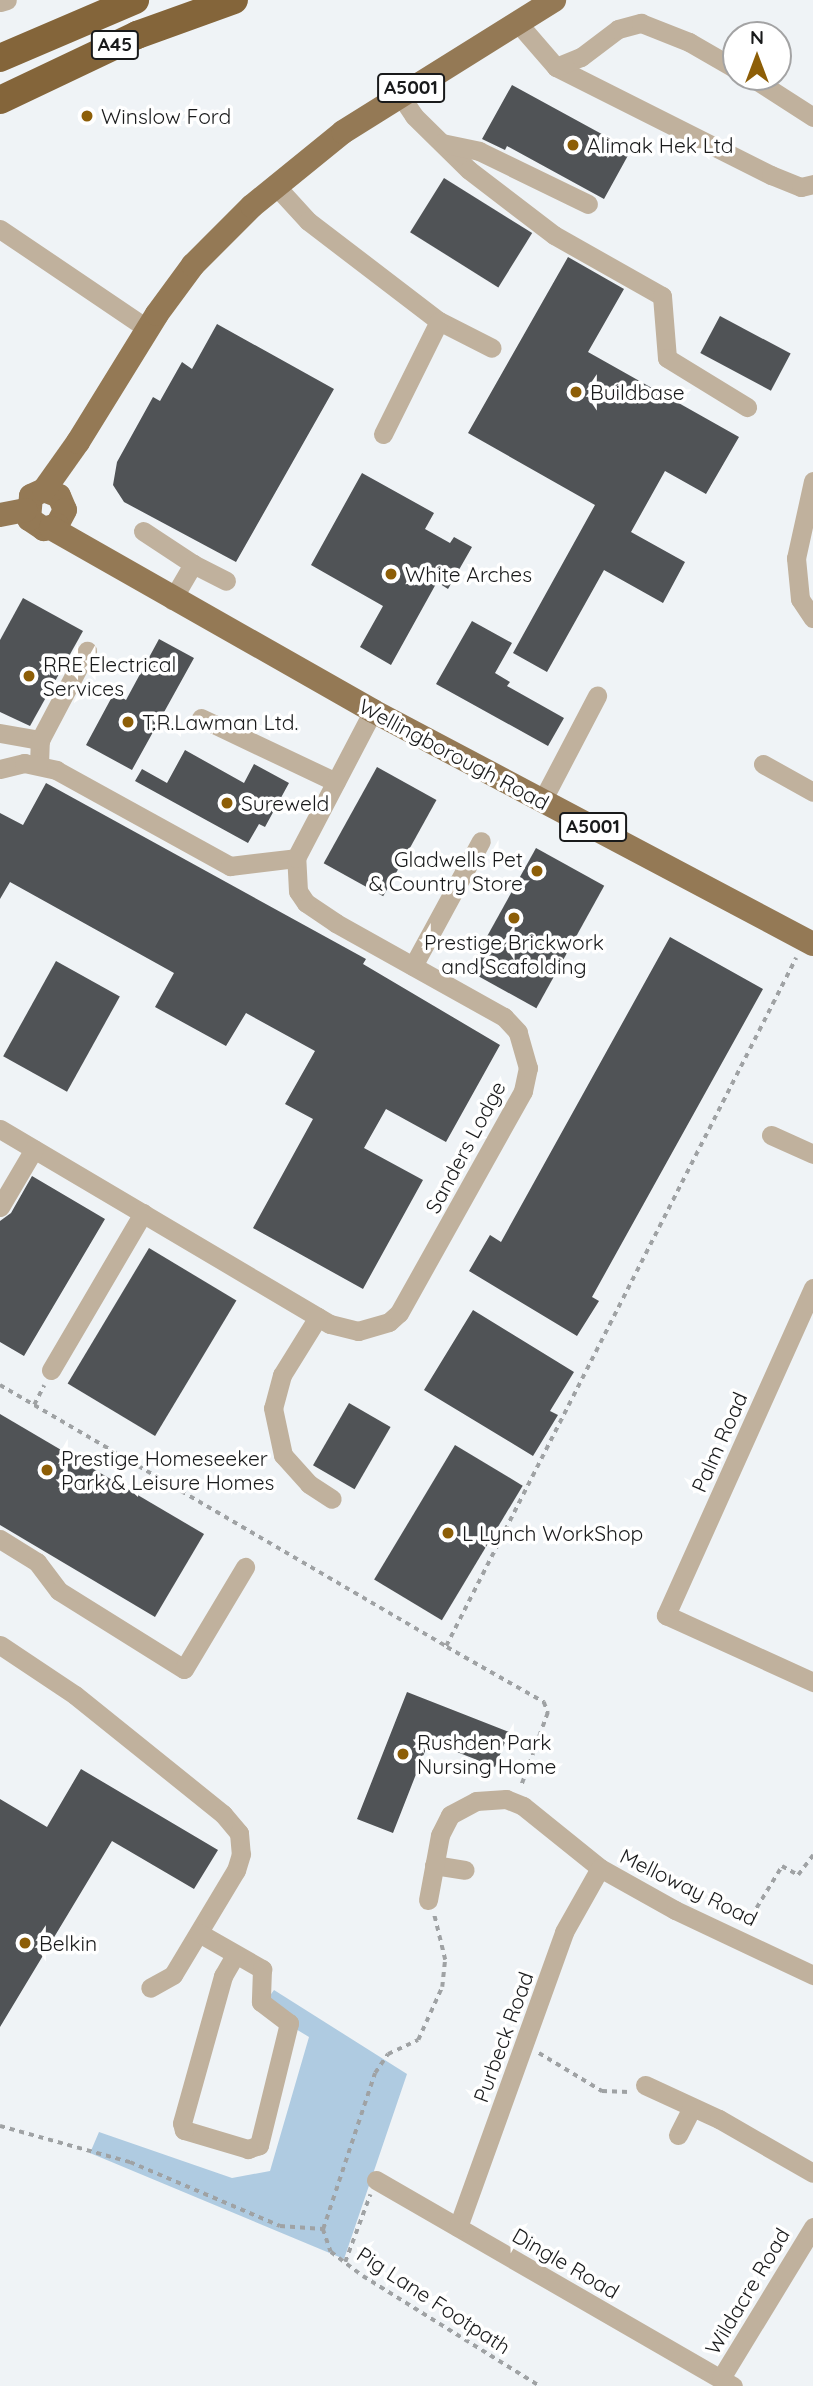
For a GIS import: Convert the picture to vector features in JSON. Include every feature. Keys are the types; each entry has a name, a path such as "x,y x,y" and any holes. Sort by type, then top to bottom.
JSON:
{"highway":[{"name":"A45","path":"0,58 135,0"},
{"name":"A45","path":"0,100 137,35 234,0"}],"main road":[{"name":"A5001","path":"54,508 78,442 146,328 193,265 275,185 400,95 554,0"},
{"name":"Wellingborough Road","path":"0,515 26,510 33,524 54,508 100,555 172,600 373,711 809,942"}],"street":[{"path":"0,2 7,0"},
{"path":"517,22 556,67 771,175 801,187 813,184"},
{"path":"556,67 581,57 618,29 641,23 689,42 722,61"},
{"path":"773,91 813,117"},
{"path":"400,95 441,143 554,235 662,296 667,358 747,407"},
{"path":"441,143 479,151 588,204"},
{"path":"275,185 308,221 439,321 492,348"},
{"path":"0,229 146,328"},
{"path":"383,434 439,321"},
{"path":"813,481 796,558 800,599 813,618"},
{"path":"143,531 193,564 226,580"},
{"path":"172,600 193,564"},
{"path":"39,765 40,740 87,651"},
{"path":"542,801 597,696"},
{"path":"0,769 39,765 56,770 230,866 296,858 373,711"},
{"path":"201,718 336,782"},
{"path":"0,733 40,740"},
{"path":"763,764 813,792"},
{"path":"413,966 481,841"},
{"name":"Sanders Lodge","path":"0,1129 317,1317 343,1329 358,1331 389,1322 399,1313 526,1079 526,1050 519,1032 504,1017 306,902 295,877 296,858"},
{"path":"771,1135 813,1154"},
{"path":"0,1207 34,1149"},
{"path":"51,1370 143,1213"},
{"name":"Palm Road","path":"813,1288 666,1615 813,1682"},
{"path":"317,1317 295,1351 277,1388 275,1431 292,1467 332,1499"},
{"path":"0,1539 37,1562 59,1591 184,1669 245,1567"},
{"path":"0,1645 36,1668 223,1814 239,1833 241,1854 236,1870 173,1975 150,1988"},
{"path":"428,1900 444,1824 458,1809 496,1798 515,1802"},
{"name":"Melloway Road","path":"515,1802 600,1868 675,1910 813,1975"},
{"path":"434,1865 465,1870"},
{"name":"Purbeck Road","path":"458,2227 569,1920 600,1868"},
{"path":"199,1933 262,1969 261,2002 287,2019 290,2030 259,2145 248,2149 184,2130 182,2123 223,1976 235,1955"},
{"path":"645,2085 692,2107 813,2173"},
{"path":"678,2135 692,2107"},
{"name":"Dingle Road","path":"376,2180 727,2382"},
{"name":"Wildacre Road","path":"727,2382 813,2227"}],"path":[{"path":"446,1646 809,942"},
{"path":"0,1385 544,1702 548,1713 515,1802"},
{"path":"738,1938 782,1866 798,1875 813,1855"},
{"path":"0,2126 130,2162 281,2226 323,2229 375,2073 388,2054 418,2040 442,1987 445,1960 433,1922 436,1906 428,1900"},
{"path":"525,2045 602,2091 642,2093 645,2085"},
{"path":"345,2262 376,2180"},
{"name":"Pig Lane Footpath","path":"323,2229 331,2252 540,2386"}],"shaded area":[{"path":"274,1990 407,2074 344,2259 90,2153 99,2132 232,2178 270,2171 309,2037 271,2014 266,2001"}],"building":[{"name":"Alimak Hek Ltd","path":"512,85 631,150 604,199 507,146 505,150 482,139"},
{"path":"444,178 532,233 498,287 410,232"},
{"name":"Buildbase","path":"568,257 624,289 588,352 739,437 706,494 665,471 631,532 685,562 663,603 604,570 547,672 513,653 595,505 468,433"},
{"path":"720,316 791,354 771,391 700,353"},
{"path":"217,324 334,389 236,562 124,502 113,485 117,462 153,397 160,401 182,362 192,369"},
{"name":"White Arches","path":"362,473 434,513 425,529 450,543 454,537 472,547 448,589 437,582 391,665 360,647 383,606 311,565"},
{"name":"RRE Electrical Services","path":"23,598 83,631 30,726 0,712 0,640"},
{"name":"White Arches","path":"472,621 512,643 495,673 510,682 507,686 564,718 548,746 436,684"},
{"name":"T.R.Lawman Ltd.","path":"159,639 194,658 132,770 86,745 114,693 126,700"},
{"name":"Sureweld","path":"185,750 244,783 254,764 289,783 265,827 259,824 248,843 135,781 142,769 167,783"},
{"path":"377,767 436,800 383,896 324,863"},
{"path":"46,783 366,959 363,964 500,1045 446,1142 386,1109 364,1148 423,1180 363,1289 253,1228 313,1119 285,1104 315,1051 246,1013 226,1046 155,1007 174,973 10,882 0,899 0,813 23,825"},
{"path":"536,848 604,886 536,1008 468,970"},
{"path":"670,937 763,989 592,1297 599,1301 577,1336 469,1271 490,1235 501,1242"},
{"path":"56,961 120,996 67,1092 3,1056"},
{"path":"32,1176 105,1219 24,1356 0,1342 0,1221 11,1213"},
{"path":"149,1248 236,1301 155,1436 68,1383"},
{"path":"473,1310 574,1372 550,1411 558,1415 533,1456 424,1390"},
{"path":"349,1403 391,1427 355,1489 313,1465"},
{"name":"Prestige Homeseeker Park & Leisure Homes","path":"0,1414 204,1534 155,1617 0,1525"},
{"name":"L Lynch WorkShop","path":"455,1445 523,1486 442,1620 374,1580"},
{"name":"Rushden Park Nursing Home","path":"407,1692 509,1732 495,1767 429,1741 393,1833 357,1819"},
{"path":"81,1769 218,1850 194,1889 112,1841 0,2027 0,1799 47,1827"}],"place":[{"name":"Winslow Ford","path":"87,116"},
{"name":"Alimak Hek Ltd","path":"573,145"},
{"name":"Buildbase","path":"576,392"},
{"name":"White Arches","path":"391,574"},
{"name":"RRE Electrical Services","path":"29,676"},
{"name":"T.R.Lawman Ltd.","path":"128,722"},
{"name":"Sureweld","path":"227,803"},
{"name":"Gladwells Pet & Country Store","path":"537,871"},
{"name":"Prestige Brickwork and Scafolding","path":"514,918"},
{"name":"Prestige Homeseeker Park & Leisure Homes","path":"47,1470"},
{"name":"L Lynch WorkShop","path":"448,1533"},
{"name":"Rushden Park Nursing Home","path":"403,1754"},
{"name":"Belkin","path":"25,1943"}]}
